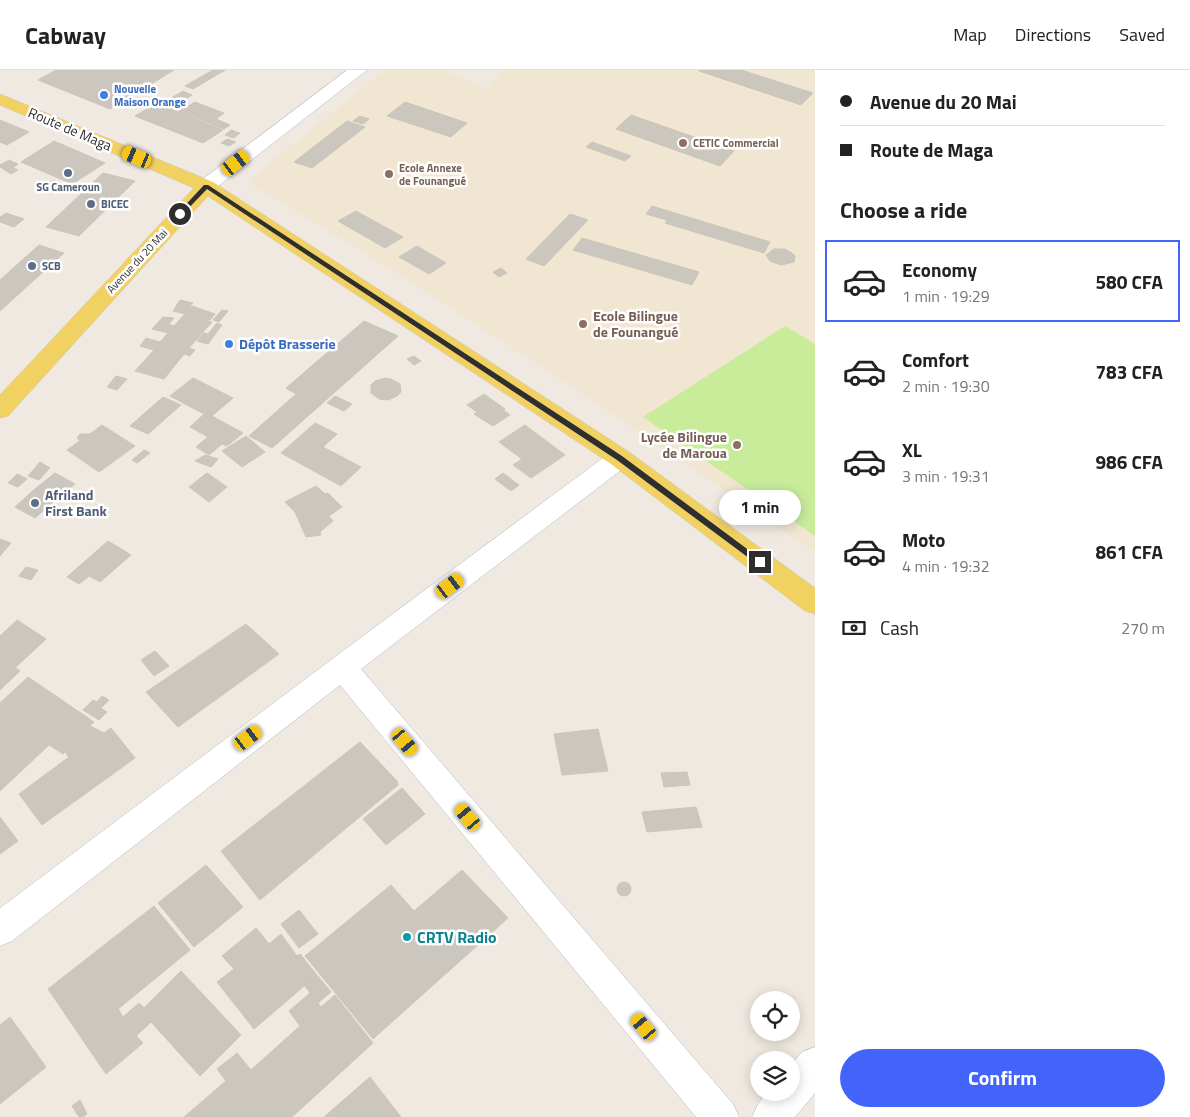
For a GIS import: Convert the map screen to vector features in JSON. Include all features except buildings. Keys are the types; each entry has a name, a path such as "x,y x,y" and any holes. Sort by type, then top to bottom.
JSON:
{"main road":[{"name":"Route de Maga","path":"0,99 206,186 620,458 815,603"},
{"name":"Avenue du 20 Mai","path":"0,410 206,186"}],"street":[{"name":"Avenue du 20 Mai","path":"206,186 358,70"},
{"path":"0,929 342,667 620,458"},
{"path":"342,667 720,1117"},
{"path":"771,1117 815,1065"}],"shaded area":[{"path":"385,70 442,70 486,88 503,70 815,70 815,552 569,385 379,262 247,182"}],"green space":[{"path":"785,326 815,344 815,536 643,417"}],"place":[{"name":"Nouvelle Maison Orange","path":"104,95"},
{"name":"CETIC Commercial","path":"683,143"},
{"name":"SG Cameroun","path":"68,173"},
{"name":"Ecole Annexe de Founangué","path":"389,174"},
{"name":"BICEC","path":"91,204"},
{"name":"SCB","path":"32,266"},
{"name":"Ecole Bilingue de Founangué","path":"583,324"},
{"name":"Dépôt Brasserie","path":"229,344"},
{"name":"Lycée Bilingue de Maroua","path":"737,445"},
{"name":"Afriland First Bank","path":"35,503"},
{"name":"CRTV Radio","path":"407,937"}],"route":[{"path":"180,214 206,186 620,458 760,562"}]}
